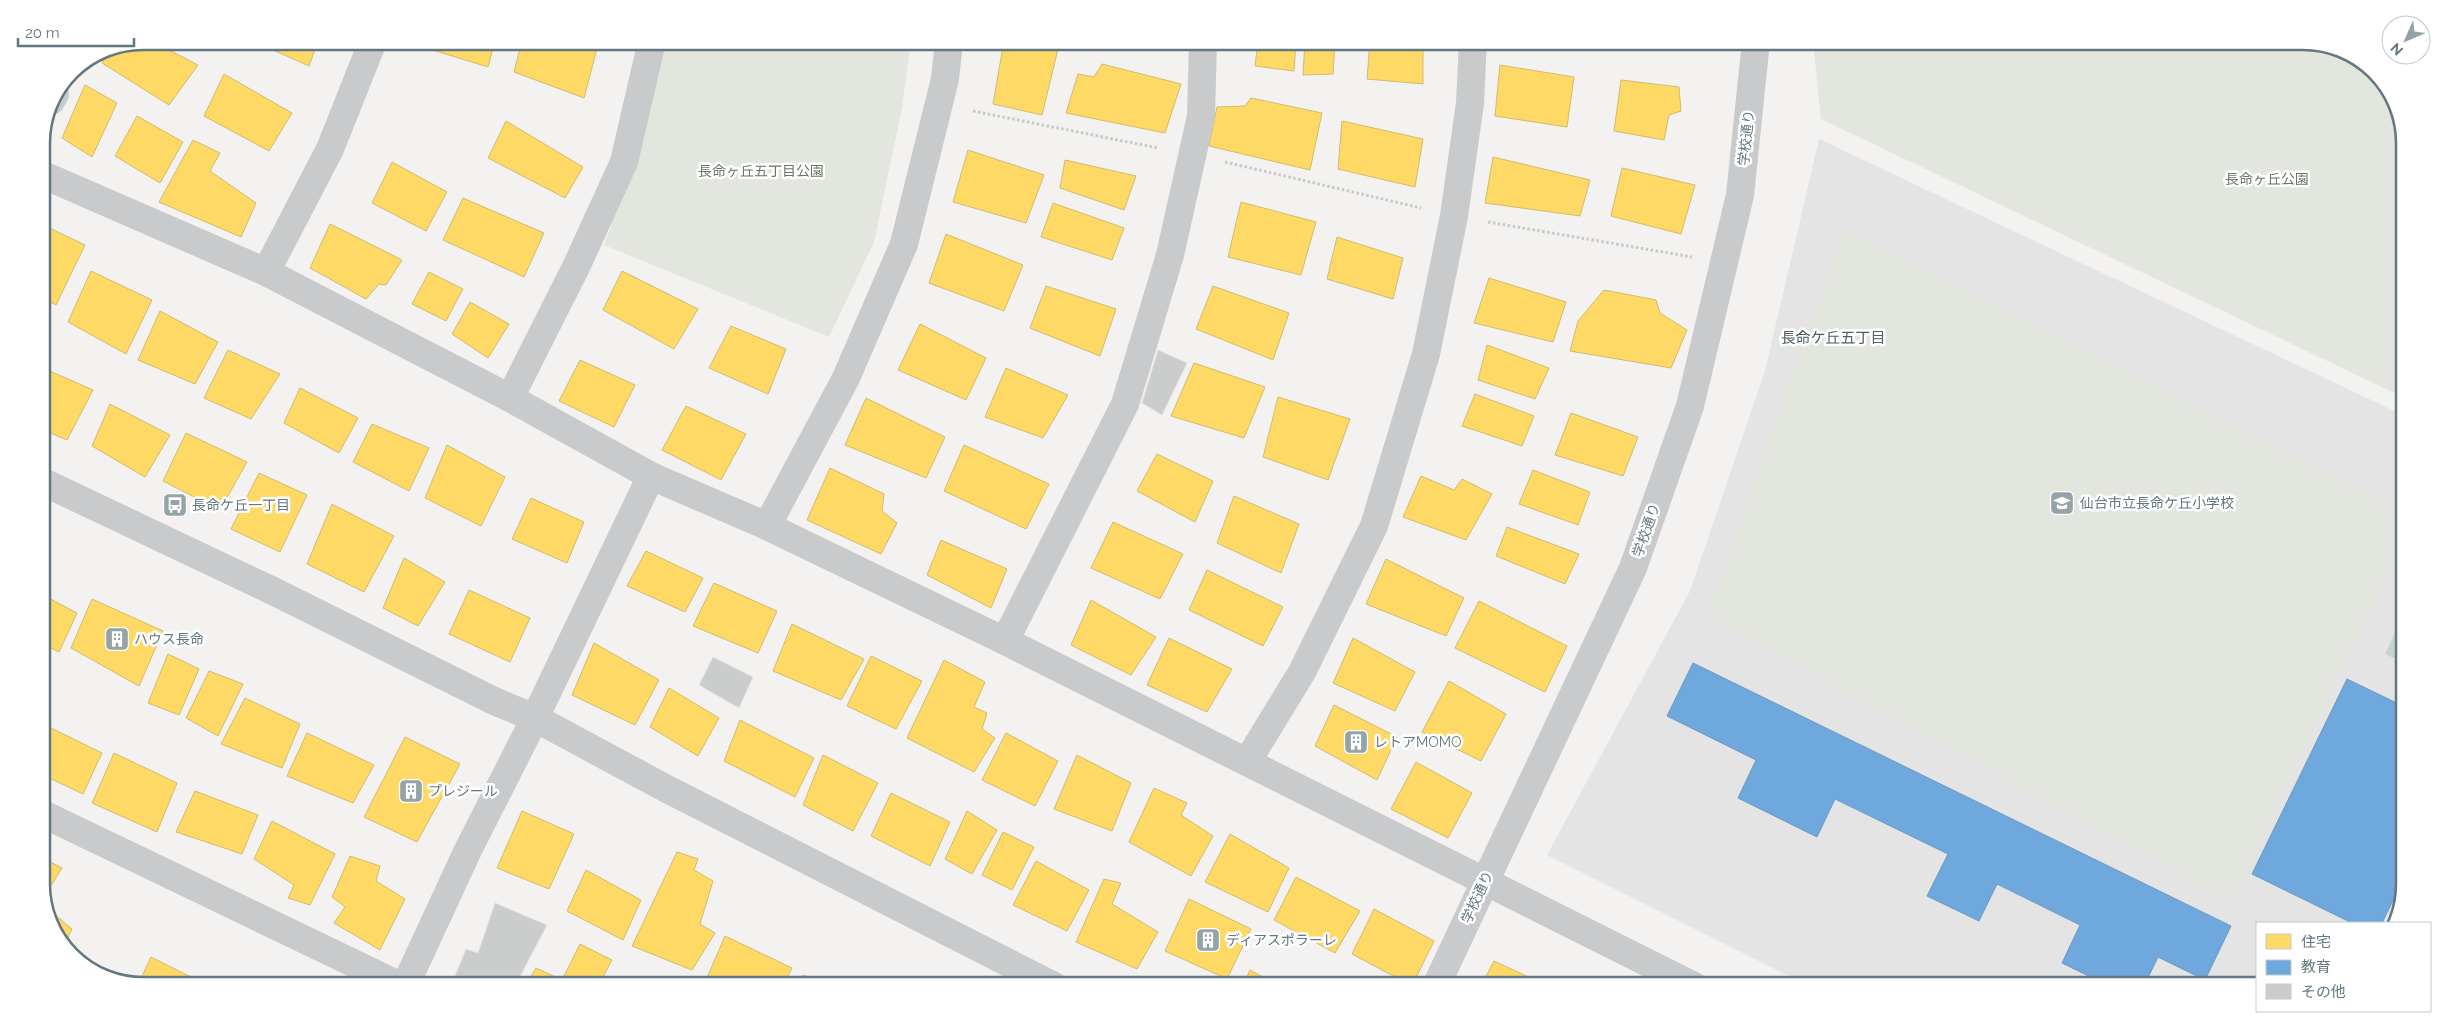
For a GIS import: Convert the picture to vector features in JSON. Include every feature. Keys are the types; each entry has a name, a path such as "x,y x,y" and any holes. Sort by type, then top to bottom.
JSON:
{"street":[{"path":"266,272 330,149 369,50"},
{"path":"510,398 577,265 624,162 650,50"},
{"path":"767,526 846,378 904,244 945,78 948,50"},
{"path":"1005,641 1126,404 1170,255 1201,116 1203,50"},
{"path":"1247,762 1302,672 1374,526 1426,354 1454,216 1470,103 1473,50"},
{"name":"学校通り","path":"1440,977 1633,568 1690,406 1740,196 1755,50"},
{"path":"50,178 266,272 510,398 651,476 767,526 1005,641 1676,977"},
{"path":"409,977 468,850 535,718 651,476"},
{"path":"50,485 271,590 494,701 535,718 665,788 1036,977"},
{"path":"50,817 382,977"}],"path":[{"path":"938,104 1192,154 1454,216 1724,263"}],"shaded area":[{"name":"仙台市立長命ケ丘小学校","path":"1819,139 2396,412 2396,890 2393,906 2385,922 2256,922 2256,977 1791,977 1547,855 1690,591 1765,371"},
{"path":"2396,631 2396,659 2385,654"}],"green space":[{"name":"長命ヶ丘五丁目公園","path":"663,50 910,50 902,108 874,242 829,337 604,245 636,157"},
{"name":"長命ヶ丘公園","path":"1814,50 2303,50 2327,53 2350,62 2369,77 2384,96 2393,119 2396,137 2396,394 1821,119"},
{"path":"1845,227 2396,508 2396,551 2231,902 1707,616"}],"building: 住宅":[{"path":"169,50 198,65 169,105 102,63 104,58 125,52"},
{"path":"273,50 315,50 309,66"},
{"path":"433,50 493,50 488,67"},
{"path":"520,50 597,50 584,98 514,72"},
{"path":"1002,50 1058,50 1042,115 993,104"},
{"path":"1257,50 1295,50 1294,71 1255,66"},
{"path":"1304,50 1334,50 1333,74 1303,75"},
{"path":"1369,50 1423,50 1423,84 1367,79"},
{"path":"1102,64 1181,84 1165,133 1066,113 1078,74 1094,77"},
{"path":"1500,65 1574,77 1567,127 1495,116"},
{"path":"224,74 292,113 269,151 204,116"},
{"path":"1621,80 1679,87 1681,111 1669,115 1664,140 1614,131"},
{"path":"85,85 117,103 92,157 62,138"},
{"path":"1251,98 1322,113 1310,170 1209,146 1217,107 1245,106"},
{"path":"137,116 183,142 160,183 115,156"},
{"path":"506,121 583,167 565,198 488,158"},
{"path":"1342,121 1423,139 1415,187 1338,169"},
{"path":"193,140 220,153 210,171 256,203 241,237 159,202"},
{"path":"968,150 1044,175 1026,223 953,202"},
{"path":"1493,157 1590,180 1580,216 1485,203"},
{"path":"1065,160 1136,176 1124,210 1060,188"},
{"path":"392,162 447,192 426,231 372,203"},
{"path":"1622,168 1695,185 1681,234 1611,216"},
{"path":"463,198 544,233 524,277 443,240"},
{"path":"1241,202 1316,222 1301,275 1228,257"},
{"path":"1053,203 1124,228 1112,260 1041,237"},
{"path":"330,224 402,260 386,285 379,284 366,299 310,268"},
{"path":"50,228 85,245 56,305 50,302"},
{"path":"946,234 1023,265 1004,311 929,283"},
{"path":"1337,237 1403,258 1393,299 1327,279"},
{"path":"91,271 152,300 126,354 68,322"},
{"path":"622,271 698,309 674,349 603,310"},
{"path":"429,272 463,289 446,321 412,304"},
{"path":"1489,278 1566,302 1553,342 1474,323"},
{"path":"1046,286 1116,309 1100,356 1030,328"},
{"path":"1213,286 1289,313 1273,360 1196,329"},
{"path":"1604,290 1656,300 1660,313 1687,330 1671,368 1570,351 1578,321"},
{"path":"470,302 509,324 488,358 452,334"},
{"path":"160,311 218,342 195,384 138,360"},
{"path":"920,324 986,358 966,400 898,370"},
{"path":"731,326 786,349 768,394 709,368"},
{"path":"1487,345 1549,368 1535,399 1478,380"},
{"path":"228,350 280,374 251,419 204,398"},
{"path":"580,360 635,385 614,427 559,401"},
{"path":"1194,363 1265,387 1244,438 1171,416"},
{"path":"1006,368 1068,395 1043,438 985,417"},
{"path":"50,371 93,390 67,440 50,433"},
{"path":"300,388 358,418 339,453 284,423"},
{"path":"1475,394 1534,416 1522,446 1462,426"},
{"path":"1278,397 1350,419 1328,480 1263,457"},
{"path":"866,398 945,437 926,478 845,445"},
{"path":"110,404 170,435 145,477 92,446"},
{"path":"686,406 746,434 721,480 662,450"},
{"path":"1571,413 1638,437 1623,476 1555,455"},
{"path":"372,424 429,448 409,491 353,462"},
{"path":"186,433 247,462 220,510 163,481"},
{"path":"447,445 505,477 481,526 425,498"},
{"path":"964,445 1049,484 1026,529 944,491"},
{"path":"1157,454 1213,481 1195,522 1137,491"},
{"path":"830,468 884,494 882,511 897,523 881,554 807,520"},
{"path":"1533,470 1590,492 1578,525 1519,504"},
{"path":"259,473 307,495 280,552 231,529"},
{"path":"1421,476 1454,490 1462,479 1492,494 1466,540 1403,517"},
{"path":"1234,496 1299,524 1281,573 1217,543"},
{"path":"531,498 584,522 567,563 512,539"},
{"path":"332,504 394,536 364,592 307,564"},
{"path":"1113,522 1183,554 1160,599 1091,568"},
{"path":"1507,527 1579,554 1565,584 1496,556"},
{"path":"941,540 1007,569 991,608 927,575"},
{"path":"646,551 703,578 685,612 627,586"},
{"path":"404,558 445,582 418,626 383,608"},
{"path":"1386,559 1464,598 1446,636 1366,604"},
{"path":"1207,570 1283,607 1263,646 1189,610"},
{"path":"714,583 777,611 758,653 693,626"},
{"path":"469,590 530,618 510,662 449,634"},
{"path":"50,599 77,613 59,652 50,648"},
{"name":"ハウス長命","path":"92,599 163,631 139,686 71,648"},
{"path":"1091,600 1156,637 1131,675 1071,645"},
{"path":"1479,601 1567,646 1545,692 1455,648"},
{"path":"792,624 864,659 841,700 773,671"},
{"path":"1169,638 1232,669 1207,712 1147,685"},
{"path":"1353,638 1415,672 1395,711 1333,683"},
{"path":"594,643 659,680 635,725 572,695"},
{"path":"168,654 199,669 179,715 148,703"},
{"path":"871,656 922,681 896,729 847,706"},
{"path":"944,660 985,682 974,707 987,713 982,729 995,738 974,772 907,738"},
{"path":"209,671 243,684 218,736 186,718"},
{"path":"1449,681 1506,714 1481,761 1422,732"},
{"path":"669,688 719,718 698,756 650,727"},
{"path":"245,698 300,724 282,768 221,744"},
{"name":"レトアMOMO","path":"1334,705 1397,737 1377,780 1315,746"},
{"path":"740,720 814,758 795,797 724,761"},
{"path":"50,727 102,753 83,794 50,778"},
{"path":"307,733 374,765 353,803 287,776"},
{"path":"1006,733 1058,761 1035,806 982,780"},
{"name":"プレジール","path":"405,737 460,764 417,842 364,817"},
{"path":"114,753 177,783 157,832 92,803"},
{"path":"823,755 878,783 853,831 803,805"},
{"path":"1077,755 1131,783 1112,831 1054,809"},
{"path":"1416,762 1472,793 1448,838 1391,809"},
{"path":"1154,788 1187,803 1181,815 1213,836 1191,876 1129,842"},
{"path":"195,791 258,815 242,854 176,832"},
{"path":"891,793 950,822 930,866 871,836"},
{"path":"522,811 574,834 549,889 497,868"},
{"path":"967,811 997,830 972,874 945,859"},
{"path":"272,821 335,854 310,905 288,898 294,885 254,859"},
{"path":"1003,832 1034,847 1012,890 982,875"},
{"path":"1230,834 1289,868 1268,912 1205,882"},
{"path":"677,852 698,859 694,870 713,881 700,924 715,933 692,970 632,946"},
{"path":"350,856 380,866 376,881 405,899 380,950 334,923 345,907 332,897"},
{"path":"1036,861 1089,890 1067,931 1013,905"},
{"path":"50,862 62,868 50,887"},
{"path":"586,870 641,900 623,940 567,911"},
{"path":"1296,877 1360,911 1335,953 1274,920"},
{"path":"1104,879 1121,883 1112,904 1158,932 1137,969 1076,942"},
{"name":"ディアスポラーレ","path":"1189,899 1251,929 1228,977 1223,977 1165,951"},
{"path":"1374,909 1434,941 1416,977 1395,977 1352,954"},
{"path":"55,915 72,929 67,938"},
{"path":"725,936 792,968 788,977 707,977"},
{"path":"580,944 612,960 603,977 564,977"},
{"path":"151,957 191,977 143,977"},
{"path":"1494,961 1529,977 1486,977"},
{"path":"536,968 556,977 530,977"},
{"path":"1250,970 1263,977 1247,977"}],"building: 教育":[{"path":"1693,663 2231,926 2206,977 2199,977 2158,957 2148,977 2091,977 2062,963 2080,925 1997,884 1979,921 1927,896 1948,854 1835,799 1817,837 1738,798 1756,760 1667,716"},
{"path":"2347,679 2396,703 2396,890 2395,897 2382,922 2350,922 2252,874"}],"building: その他":[{"path":"1158,350 1187,363 1162,415 1142,403"},
{"path":"713,657 753,677 739,708 699,685"},
{"path":"495,903 547,925 520,977 455,977 466,949 478,953"}],"place":[{"name":"仙台市立長命ケ丘小学校","path":"2062,503"},
{"name":"長命ケ丘一丁目","path":"175,505"},
{"name":"ハウス長命","path":"117,639"},
{"name":"レトアMOMO","path":"1356,742"},
{"name":"プレジール","path":"411,791"},
{"name":"ディアスポラーレ","path":"1208,940"}],"district":[{"name":"長命ケ丘五丁目","path":"1833,338"}]}
